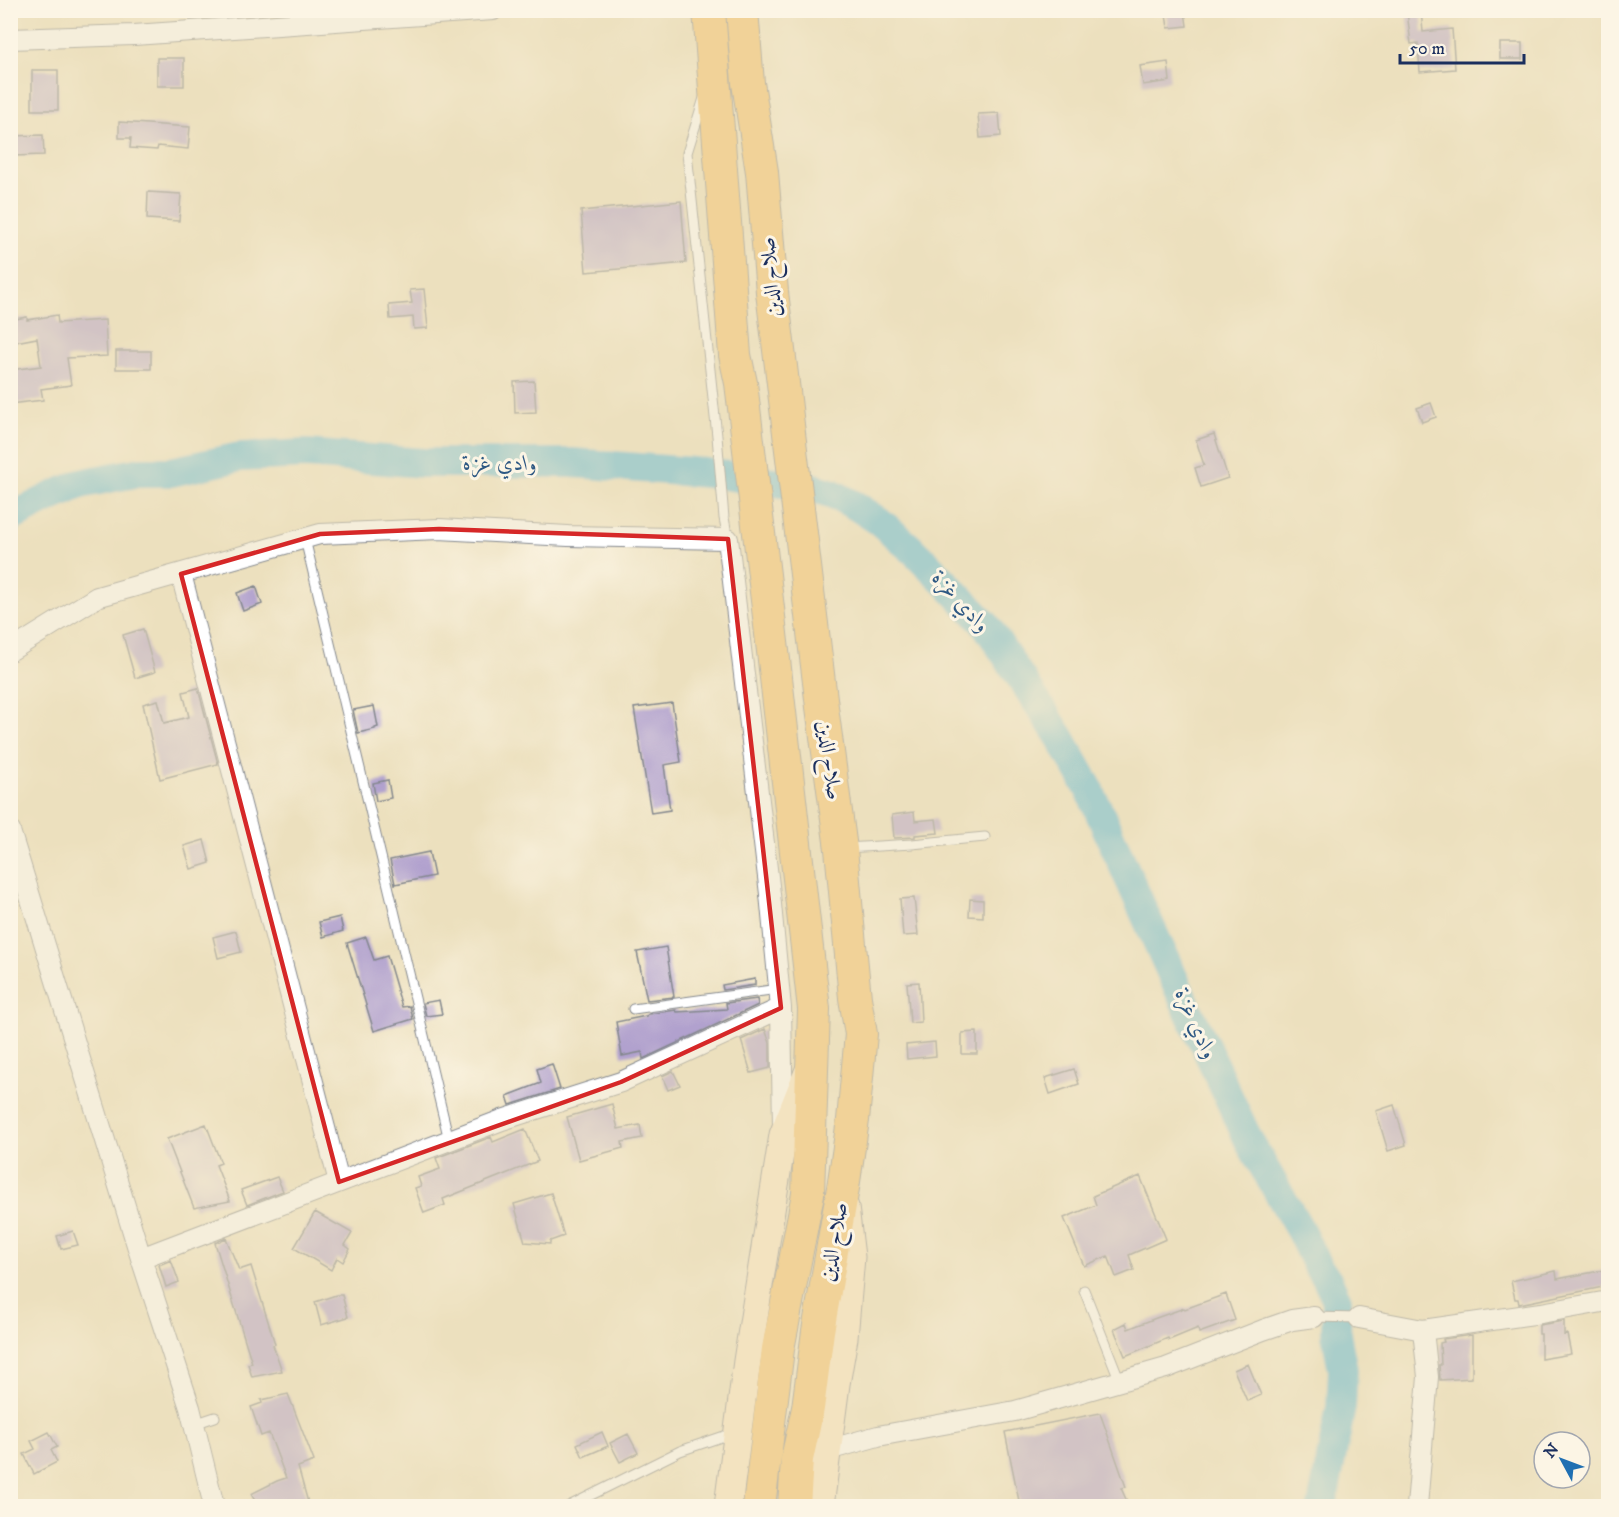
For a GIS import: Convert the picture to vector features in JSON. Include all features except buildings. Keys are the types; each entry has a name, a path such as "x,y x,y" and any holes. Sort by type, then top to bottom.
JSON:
{"highway":[{"name":"صلاح الدين","path":"709,10 735,355 741,383 814,1009 807,1194 778,1349 759,1506"},
{"name":"صلاح الدين","path":"742,10 748,83 762,172 772,292 841,849 855,998 861,1034 853,1120 808,1408 797,1459 794,1506"}],"main road":[{"path":"728,1506 747,1361 783,1136 812,1060"},
{"path":"820,1506 844,1338 851,1257 843,1188"}],"street":[{"path":"10,39 134,35 493,10"},
{"path":"10,651 97,597 320,534 439,529 568,536 728,539 770,894 779,998 783,1136"},
{"path":"181,573 339,1182"},
{"path":"10,831 194,1424 214,1506"},
{"path":"141,1258 502,1120 621,1082 779,998"},
{"path":"1359,1318 1423,1330 1608,1301"},
{"path":"797,1459 878,1436 1016,1411 1166,1368 1292,1320 1314,1317"},
{"path":"1416,1506 1428,1377 1423,1330"}],"lane":[{"path":"713,70 687,153 728,539"},
{"path":"305,539 449,1140"},
{"path":"841,849 985,837"},
{"path":"633,1009 779,998"},
{"path":"1084,1290 1120,1381"},
{"path":"1314,1317 1359,1318"},
{"path":"194,1424 215,1417"},
{"path":"569,1506 680,1451 738,1431"}],"highlighted area":[{"path":"439,529 728,539 781,1008 621,1082 339,1182 181,574 320,534"}],"waterway":[{"name":"وادي غزة","path":"10,518 80,484 141,472 171,472 240,457 307,454 423,463 573,463 707,473 811,487 833,494 879,521 915,552 986,625 1060,737 1089,789 1249,1141 1337,1300 1336,1334 1343,1370 1341,1407 1322,1506"}]}
